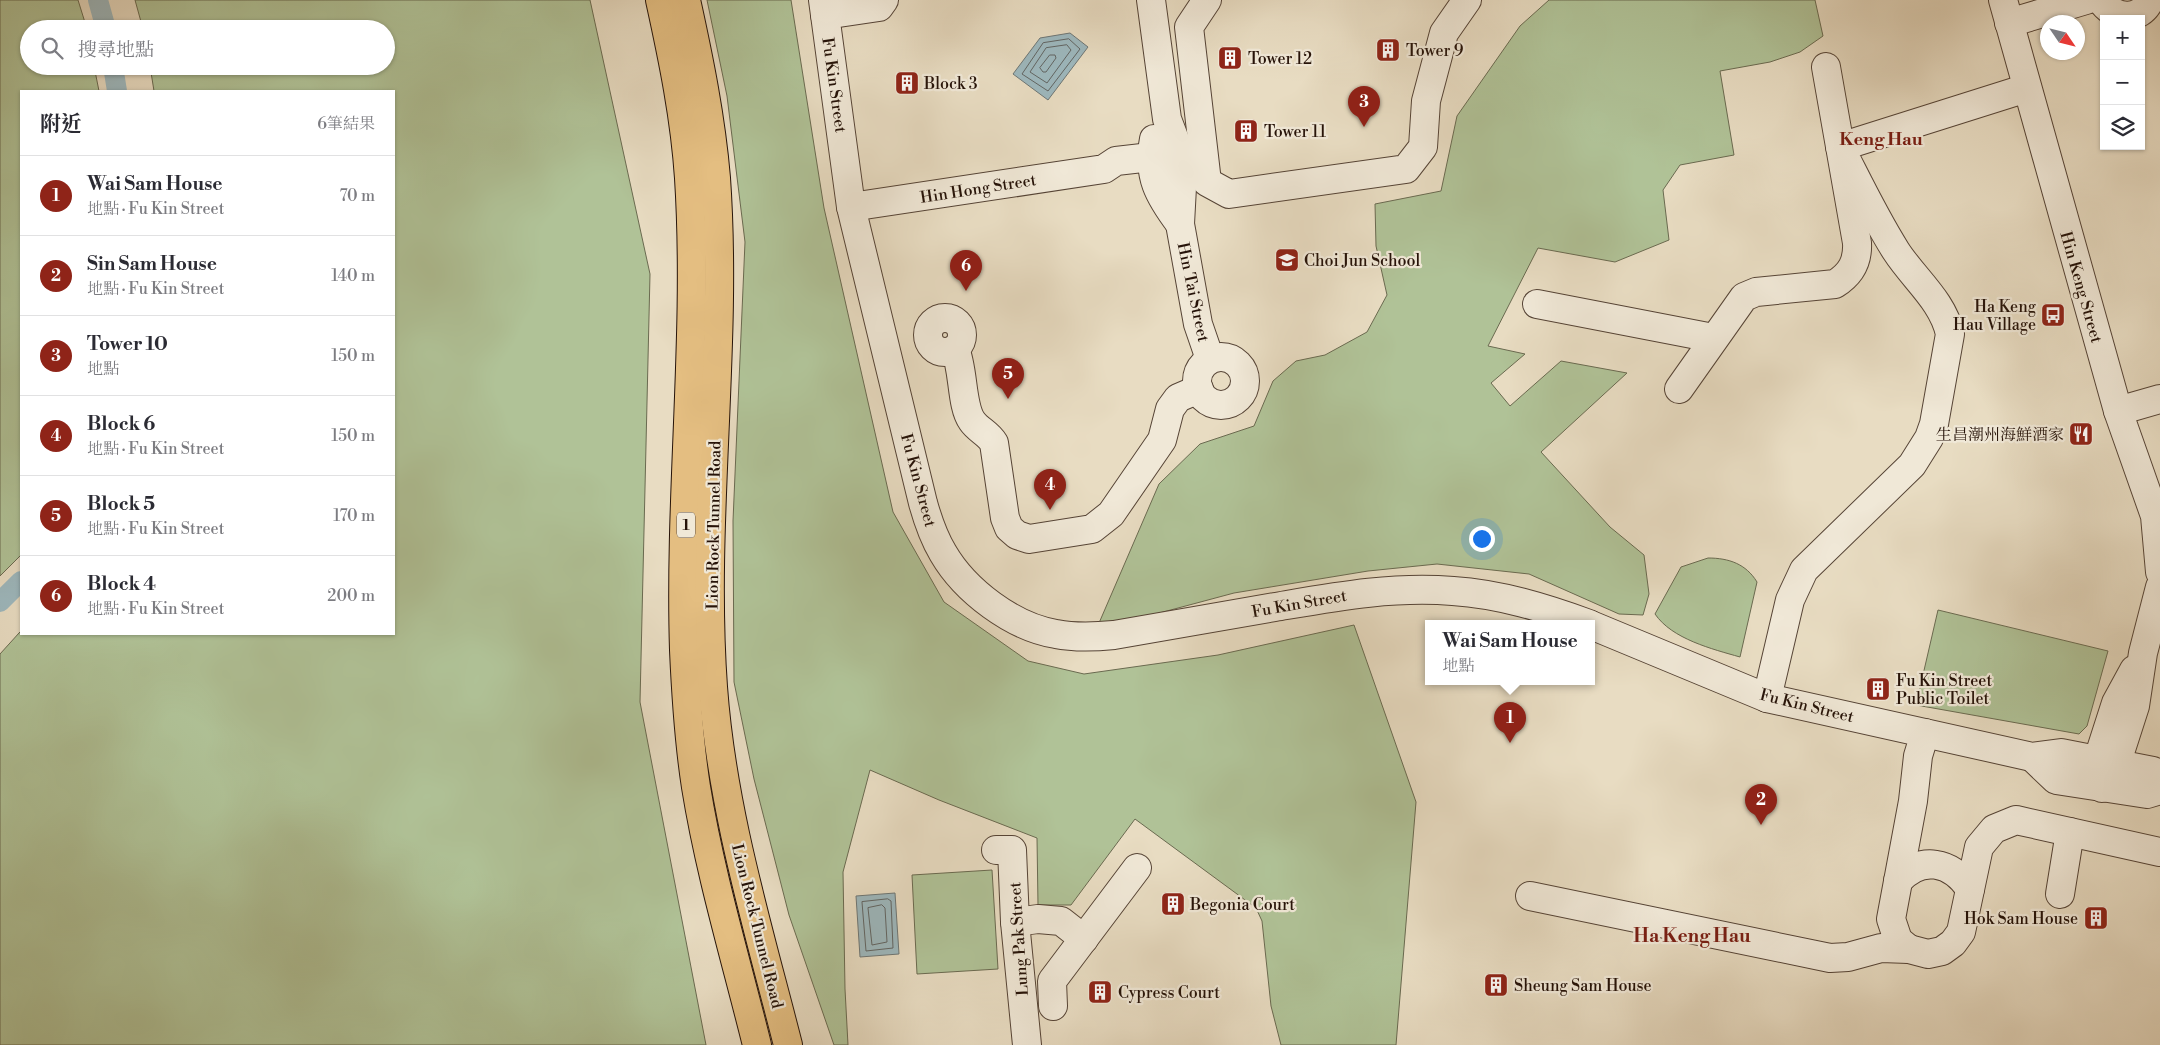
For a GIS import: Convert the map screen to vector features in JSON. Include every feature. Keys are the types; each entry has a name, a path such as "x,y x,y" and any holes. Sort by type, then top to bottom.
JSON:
{"highway":[{"name":"Lion Rock Tunnel Road","path":"660,0 681,108 689,180 692,288 684,609 689,722 696,785 707,844 757,1045"},
{"name":"Lion Rock Tunnel Road","path":"686,0 708,112 717,215 718,287 711,582 714,696 728,807 788,1045"},
{"path":"774,988 806,1045"}],"street":[{"name":"Hin Tai Street","path":"1151,0 1167,118 1161,162 1182,187 1180,224 1198,324 1210,360"},
{"path":"1207,0 1189,27 1207,182 1229,194 1406,169 1423,147 1426,101 1444,33 1467,0"},
{"path":"2006,12 2086,0"},
{"path":"2101,0 2111,12 2128,17 2143,10 2150,0"},
{"path":"824,8 880,2"},
{"name":"Fu Kin Street","path":"824,8 851,207 923,504 932,530 944,554 956,571 984,598 1015,618 1054,634 1094,637 1340,596 1424,590 1454,591 1510,600 1550,610 1577,620"},
{"name":"Hin Keng Street","path":"2006,12 2118,411 2155,516 2159,542 2160,572"},
{"path":"1679,389 1738,301 1749,293 1835,284 1851,271 1858,253 1857,243 1826,67"},
{"path":"1840,147 2027,88"},
{"path":"1767,698 1790,600 1804,570 1902,475 1922,452 1934,424 1950,334 1948,324 1938,304 1914,276 1884,231 1840,147"},
{"name":"Hin Hong Street","path":"851,207 1104,169 1116,177 1161,162"},
{"path":"1537,304 1713,338"},
{"path":"955,349 960,360 968,414 972,422 989,434 994,442 1005,518 1009,528 1017,535 1029,540 1092,529 1101,523 1111,514 1162,440 1170,409 1178,398 1199,389"},
{"name":"Hin Tai Street","path":"1226,357 1240,366 1245,381 1243,389 1232,401 1225,404 1209,401 1199,389 1198,375 1204,364 1210,360 1226,357"},
{"path":"2118,411 2160,399"},
{"path":"2102,788 2116,703 2143,653 2160,586"},
{"name":"Fu Kin Street","path":"1595,627 1767,698 2032,757 2061,753 2153,771 2160,776"},
{"path":"1909,949 1898,940 1891,919 1913,801 1918,756 1924,733"},
{"path":"2032,757 2056,780 2147,794 2160,790"},
{"path":"1530,896 1830,958 1848,957 1881,948 1909,949 1928,954 1942,951 1953,943 1961,932 1979,847 1994,828 2016,820 2160,852"},
{"path":"2060,894 2070,832"},
{"name":"Lung Pak Street","path":"996,850 1012,850 1015,922 1027,1045"},
{"path":"1898,881 1906,872 1925,864 1949,869 1957,874 1970,889"},
{"path":"1052,1006 1052,981 1137,868"},
{"path":"1015,922 1061,921 1084,939"}],"green space":[{"path":"0,0 78,0 84,20 20,20 20,75 96,75 99,90 20,90 20,556 0,576"},
{"path":"135,0 590,0 650,274 640,702 706,1045 0,1045 0,654 19,633 20,635 395,635 395,90 154,90 151,75 395,75 395,20 141,20"},
{"path":"707,0 791,0 824,208 893,512 944,602 1028,661 1084,674 1218,655 1354,625 1416,802 1396,1045 1281,1045 1271,1006 1262,921 1256,908 1135,819 1071,905 1038,905 1037,838 939,800 870,770 843,872 848,1045 834,1045 789,915 754,779 734,682 733,521 745,242 727,96"},
{"path":"1549,0 1815,0 1823,36 1800,52 1770,62 1720,71 1734,155 1680,165 1663,190 1669,240 1615,262 1538,248 1488,346 1525,354 1491,383 1510,406 1561,361 1627,373 1541,452 1610,527 1644,555 1649,594 1643,615 1619,614 1529,574 1437,564 1368,571 1234,593 1096,630 1159,484 1200,444 1254,426 1273,381 1296,361 1325,355 1367,332 1387,295 1376,246 1375,204 1441,191 1457,116 1520,26"},
{"path":"1708,558 1723,559 1736,563 1748,571 1757,582 1740,657 1693,642 1662,623 1655,614 1681,567"},
{"path":"1938,610 2108,651 2087,726 2079,734 1916,705"},
{"path":"992,870 998,969 917,974 912,875"}],"water":[{"path":"1070,33 1088,47 1048,100 1013,74 1040,38"},
{"path":"895,893 899,954 860,957 856,896"}],"waterway":[{"path":"98,0 104,20"},
{"path":"114,75 117,90"},
{"path":"0,602 20,582"}],"place":[{"name":"Tower 9","path":"1388,50"},
{"name":"Tower 12","path":"1230,58"},
{"name":"Block 3","path":"907,83"},
{"name":"Tower 10","path":"1364,127"},
{"name":"Tower 11","path":"1246,131"},
{"name":"Choi Jun School","path":"1287,260"},
{"name":"Block 4","path":"966,291"},
{"name":"Ha Keng Hau Village","path":"2053,315"},
{"name":"Block 5","path":"1008,399"},
{"name":"生昌潮州海鮮酒家","path":"2081,434"},
{"name":"Block 6","path":"1050,510"},
{"name":"Fu Kin Street Public Toilet","path":"1878,689"},
{"name":"Wai Sam House","path":"1510,743"},
{"name":"Sin Sam House","path":"1761,825"},
{"name":"Begonia Court","path":"1173,904"},
{"name":"Hok Sam House","path":"2096,918"},
{"name":"Sheung Sam House","path":"1496,985"},
{"name":"Cypress Court","path":"1100,992"}],"district":[{"name":"Keng Hau","path":"1881,139"},
{"name":"Ha Keng Hau","path":"1692,935"}]}
